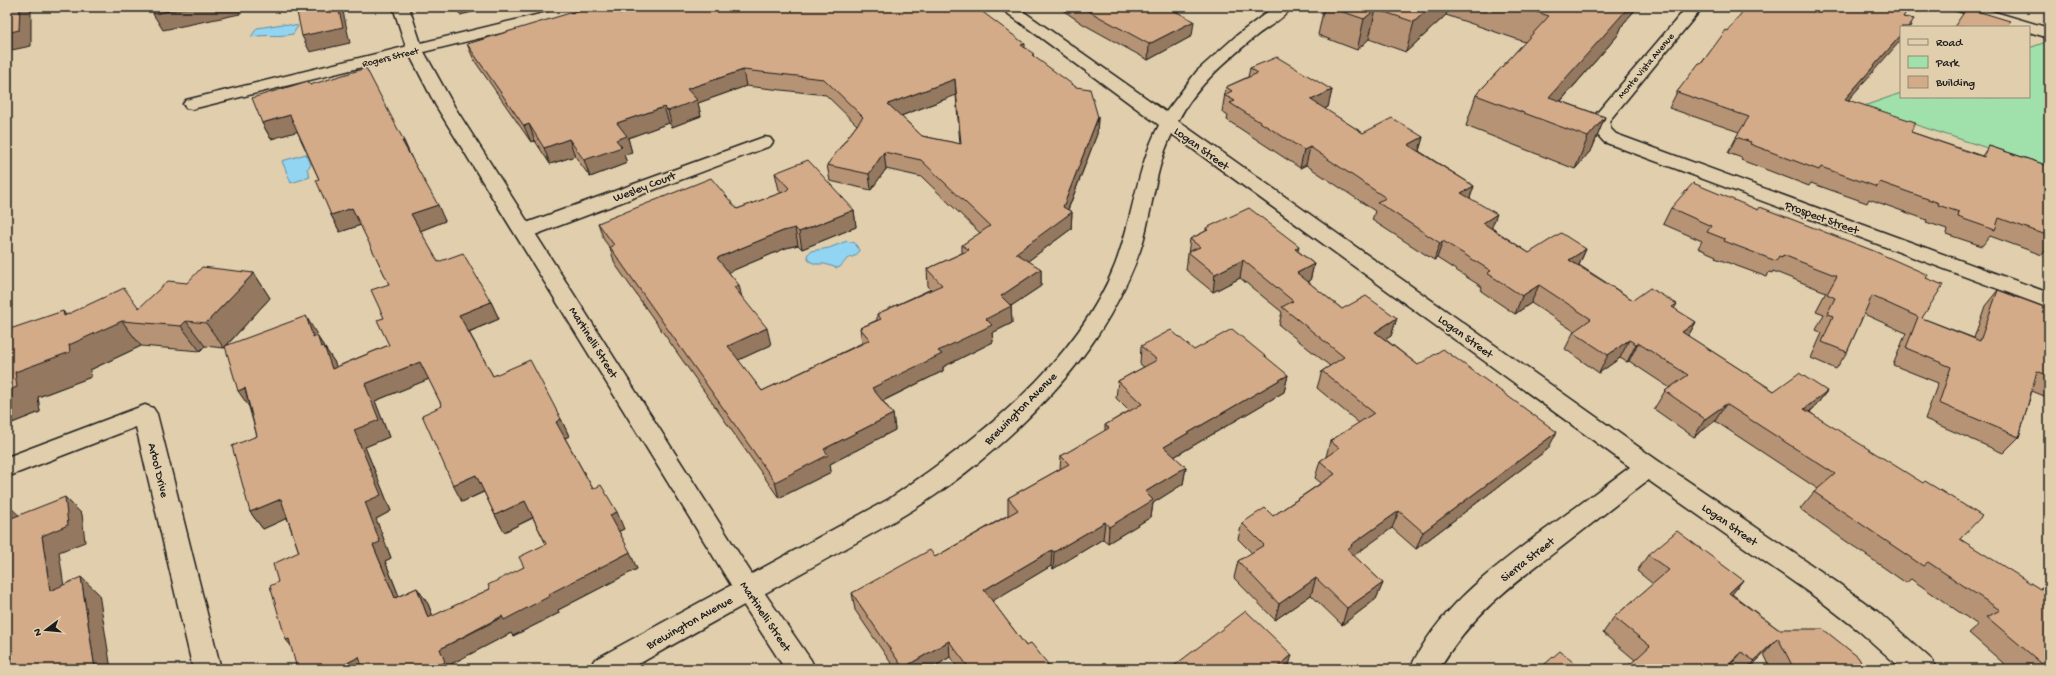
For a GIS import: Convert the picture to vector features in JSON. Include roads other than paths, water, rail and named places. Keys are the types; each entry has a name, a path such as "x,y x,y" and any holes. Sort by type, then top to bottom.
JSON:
{"street":[{"name":"Martinelli Street","path":"402,7 415,50 445,106 525,231 748,590 801,669"},
{"name":"Rogers Street","path":"192,104 588,7"},
{"name":"Logan Street","path":"1007,7 1648,467 1828,591 1868,621 1922,669"},
{"name":"Brewington Avenue","path":"604,669 898,506 980,448 1044,387 1092,326 1119,279 1136,232 1151,166 1168,123 1194,84 1211,65 1284,7"},
{"path":"1961,7 2023,26"},
{"name":"Monte Vista Avenue","path":"1600,126 1600,120 1605,112 1692,8"},
{"path":"2030,28 2049,33"},
{"name":"Prospect Street","path":"1600,126 1604,132 1619,142 2049,301"},
{"name":"Wesley Court","path":"525,231 764,142"},
{"name":"Arbol Drive","path":"7,467 145,414 208,669"},
{"name":"Sierra Street","path":"1424,669 1443,638 1468,607 1510,571 1648,467"}],"water":[{"path":"283,24 298,26 293,34 251,37 257,28"},
{"path":"306,154 311,165 307,169 310,177 291,183 282,161"},
{"path":"847,241 855,243 859,250 857,255 847,259 840,267 837,268 825,264 816,264 809,261 807,255 811,251 829,248"}]}
